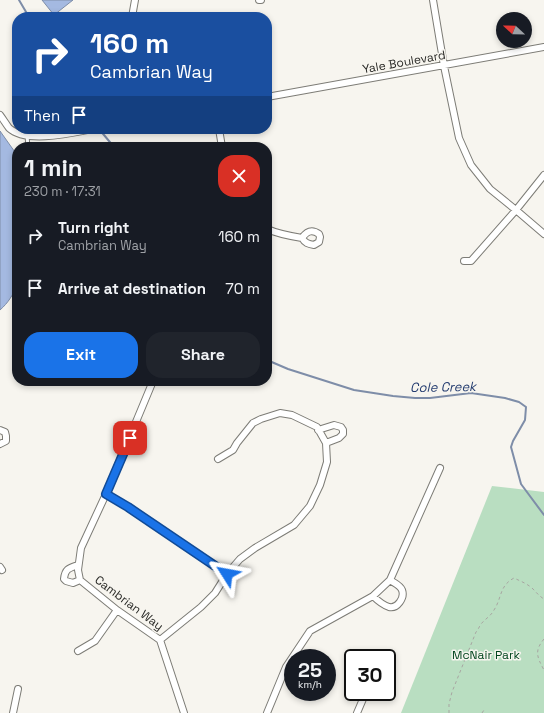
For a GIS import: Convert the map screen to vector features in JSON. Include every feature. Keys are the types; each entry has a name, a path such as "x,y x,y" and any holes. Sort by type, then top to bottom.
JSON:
{"street":[{"path":"133,12 135,0"},
{"path":"433,0 444,66 459,138 471,165 490,189 544,234"},
{"name":"Yale Boulevard","path":"272,96 544,47"},
{"path":"0,115 12,129"},
{"path":"19,134 27,136 61,134"},
{"path":"464,261 471,261 516,210 544,175"},
{"path":"272,231 302,238"},
{"name":"Cambrian Way","path":"151,386 106,494 81,548 78,570 80,580 117,610 160,640 184,713"},
{"path":"160,640 201,607 215,593 227,574 240,559 255,548 294,525 310,506 320,485 327,462 326,443 317,427 292,415 280,413 261,418 253,423 232,450 218,459"},
{"path":"318,430 334,425 341,426 343,434 340,438 326,443"},
{"path":"0,430 5,432 6,436 6,441 0,444"},
{"path":"267,713 286,667 310,631 373,596 390,580 440,468"},
{"path":"106,494 128,507 227,574"},
{"name":"Cambrian Way","path":"78,565 70,568 66,572 64,579 73,583 80,580"},
{"path":"373,596 389,607 399,604 403,591 390,580"},
{"path":"78,651 95,641 117,610"},
{"path":"13,713 18,689"},
{"path":"357,713 362,701"}],"lane":[{"path":"27,136 28,142"}],"path":[{"path":"449,713 449,704 452,692 476,632 481,624 495,609 501,592 507,582 514,578 522,581 544,599"},
{"path":"544,639 539,646 537,657 544,670"}],"green space":[{"name":"McNair Park","path":"492,486 544,492 544,713 401,713"}],"water":[{"path":"42,0 73,0 58,12 52,12"},
{"path":"0,131 12,148 12,296 0,310"}],"waterway":[{"name":"Cole Creek","path":"19,0 26,12"},
{"name":"Cole Creek","path":"103,134 110,142"},
{"name":"Cole Creek","path":"272,362 288,369 354,390 415,398 430,398 471,393 505,398 519,402 526,407 525,420 511,447 521,484 544,515"}],"route":[{"path":"130,438 106,494 128,507 227,574"}]}
